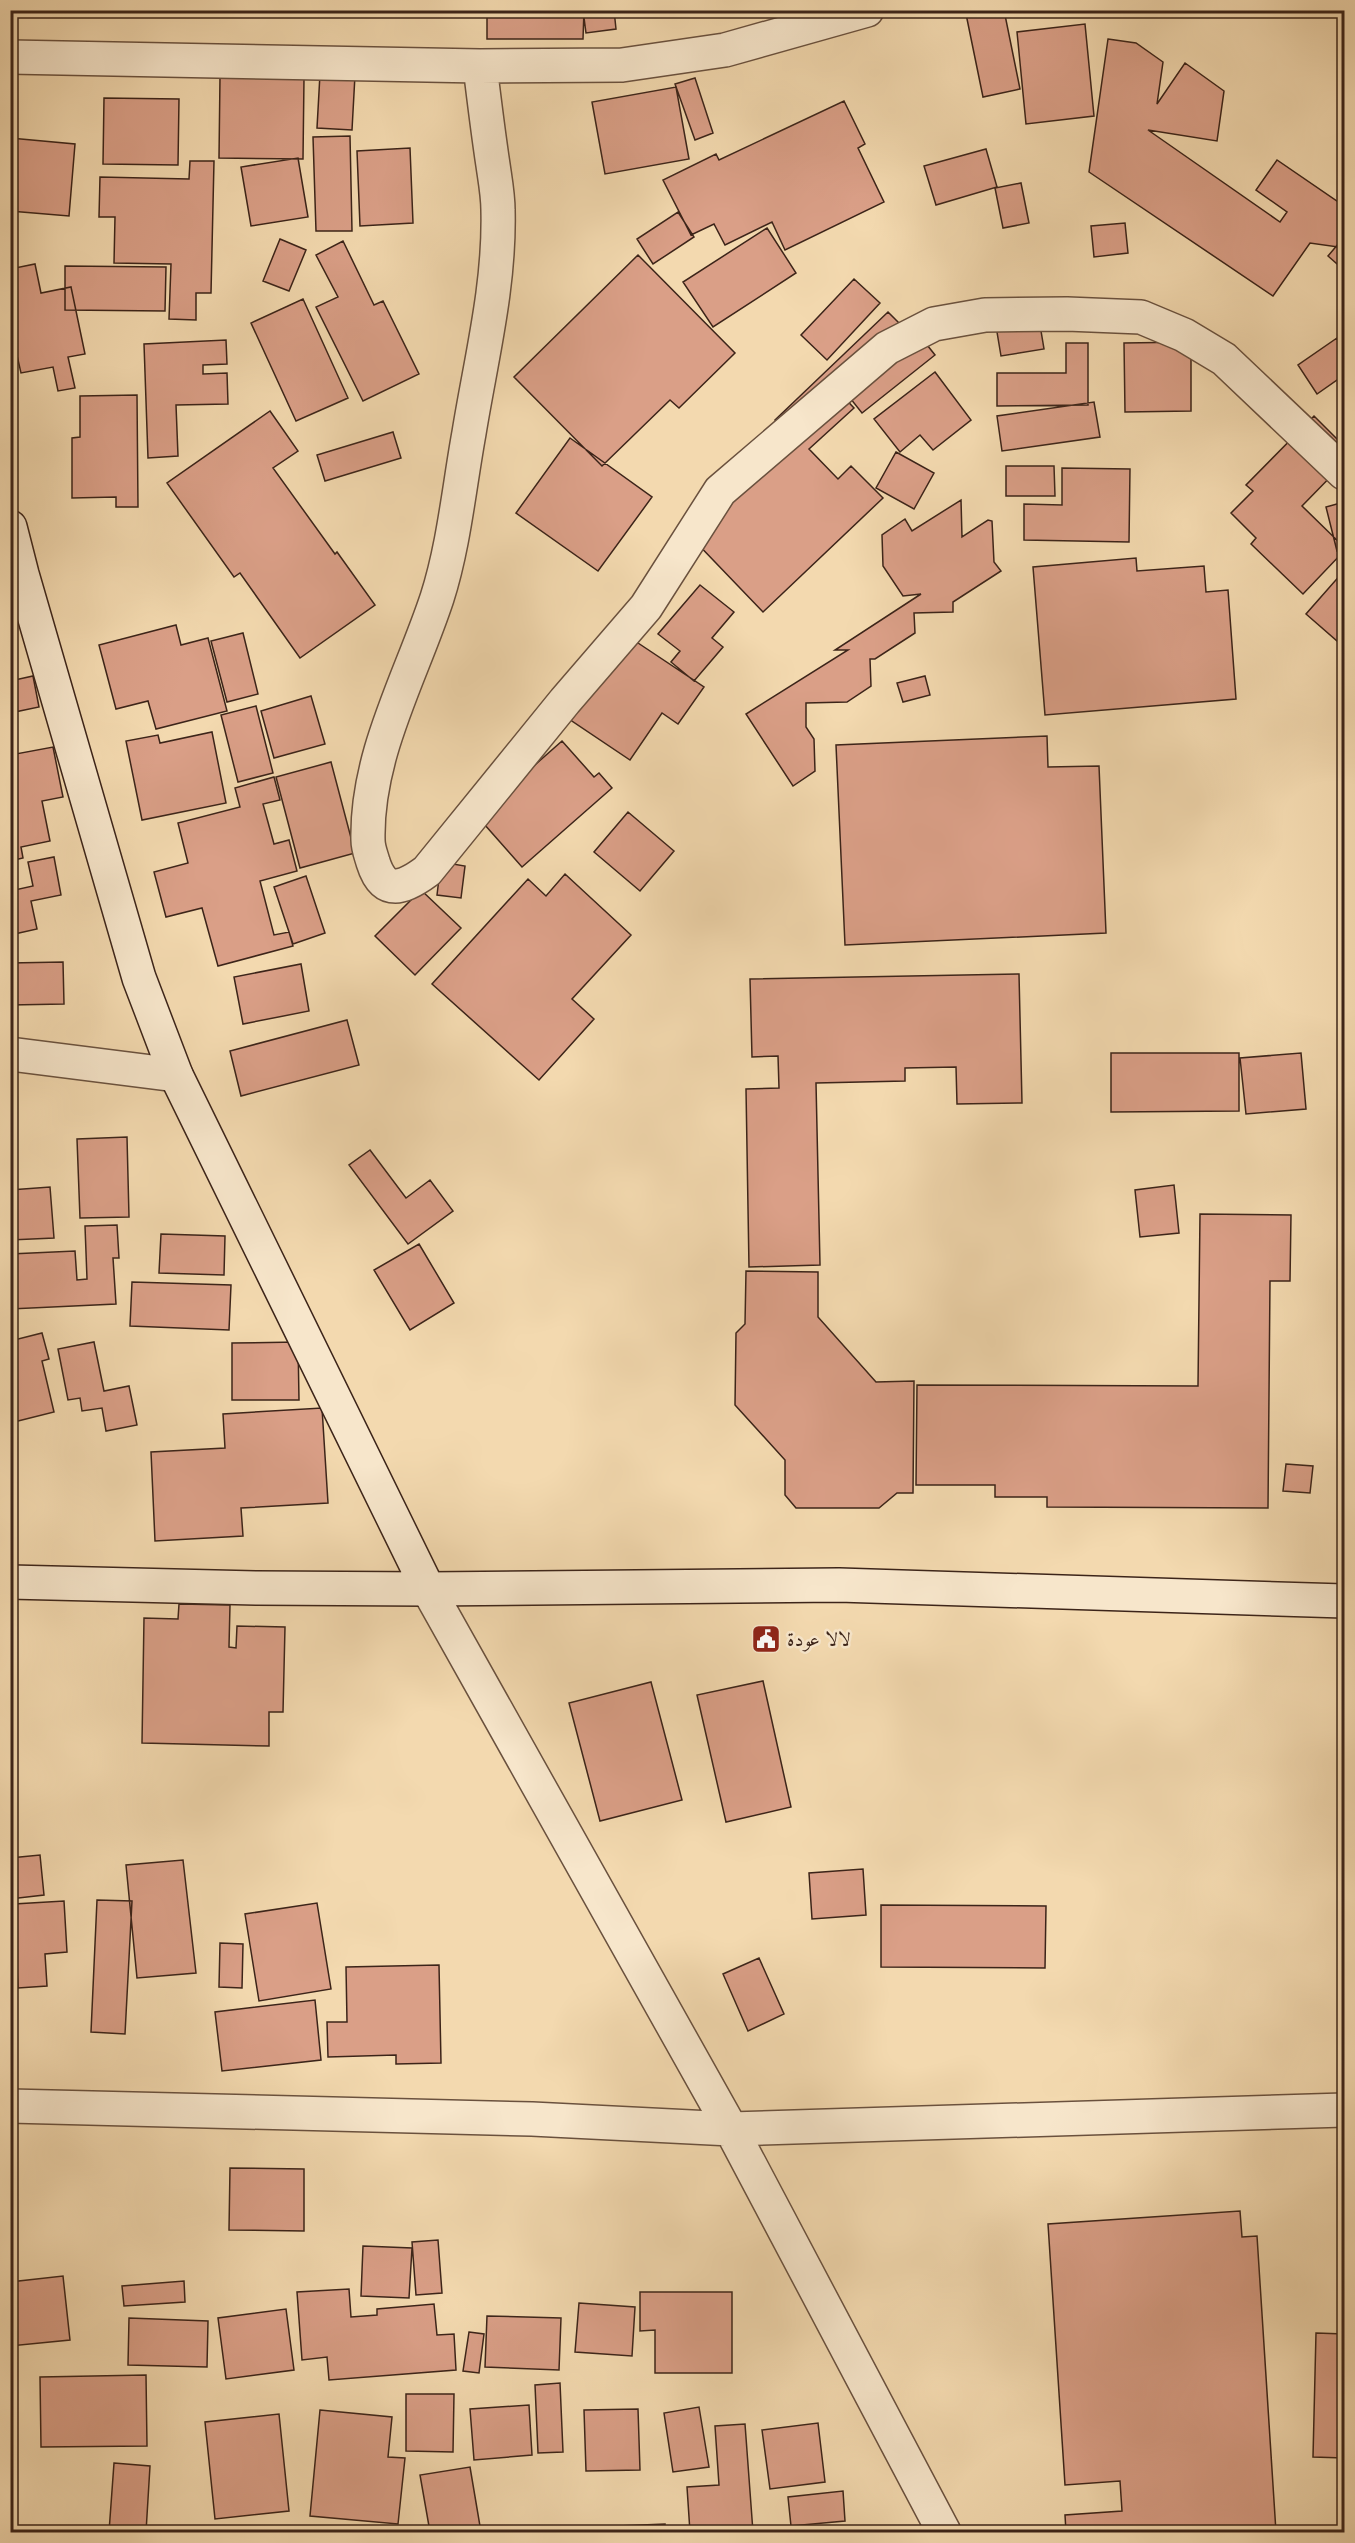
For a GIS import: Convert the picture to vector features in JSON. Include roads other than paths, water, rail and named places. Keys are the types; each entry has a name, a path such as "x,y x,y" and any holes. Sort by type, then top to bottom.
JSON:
{"street":[{"path":"10,57 480,66 622,65 725,51 867,10"},
{"path":"480,66 498,208 494,294 454,527 438,597 400,694 371,796 368,846 378,876 385,883 394,887 411,883 427,871 565,701 646,607 720,491 887,348 934,324 985,315 1067,314 1141,317 1184,335 1224,359 1344,472"},
{"path":"10,527 16,574 139,978 176,1075 428,1589 731,2129 944,2532"},
{"path":"10,1054 176,1075"},
{"path":"10,1582 256,1588 428,1589 838,1585 1344,1601"},
{"path":"10,2106 532,2119 731,2129 1344,2110"}],"place":[{"name":"لالا عودة","path":"766,1639"}]}
